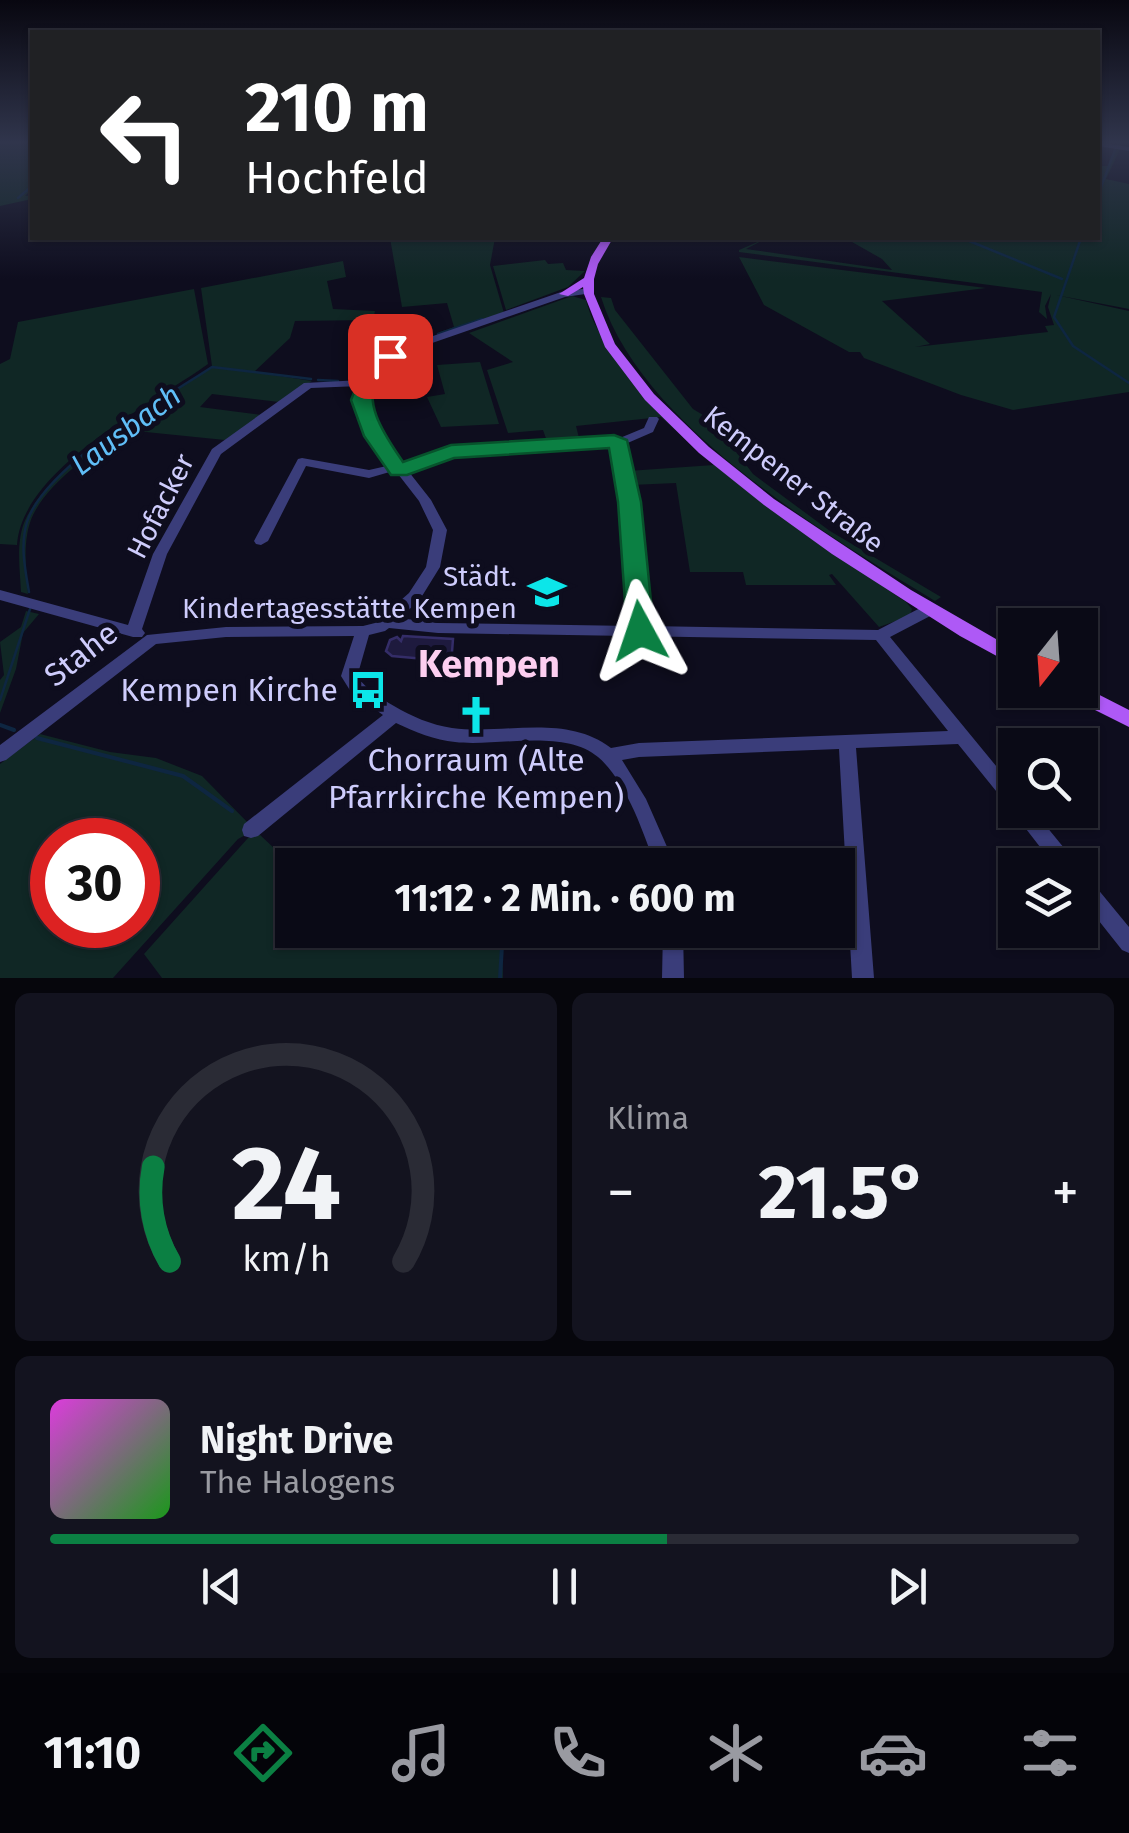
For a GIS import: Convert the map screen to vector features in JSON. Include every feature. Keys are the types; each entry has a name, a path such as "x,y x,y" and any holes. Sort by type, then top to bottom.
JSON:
{"main road":[{"path":"564,294 589,288 607,240"},
{"name":"Kempener Straße","path":"589,288 602,327 627,366 701,447 808,531 929,610 998,649"},
{"path":"1098,704 1129,720"}],"street":[{"path":"548,300 589,288"},
{"path":"0,595 152,639 226,632 363,631 387,622 421,589 434,567 441,538 436,516 397,469 370,423 361,400 364,383 377,365 408,348 564,294"},
{"name":"Hofacker","path":"133,632 160,554 216,452 308,385 364,383"},
{"path":"260,540 302,462 369,474 451,452 617,442 649,430 653,419"},
{"path":"617,442 629,502 640,631"},
{"path":"387,622 438,628 880,635 929,610"},
{"path":"363,631 349,676 352,684 394,714 451,735 553,736 585,741 608,756 659,848"},
{"path":"880,635 998,781"},
{"name":"Stahe","path":"0,754 152,639"},
{"path":"251,830 394,714"},
{"path":"608,756 639,750 963,737"},
{"path":"848,742 862,978"},
{"path":"1036,828 1052,848"},
{"path":"1098,904 1129,943"},
{"path":"673,948 673,978"}],"green space":[{"path":"0,188 30,188 25,196 30,195 30,199 0,206"},
{"path":"1100,188 1129,188 1129,309 1056,295 1129,311 1129,392 1013,410 961,395 864,358 860,352 849,352 764,305 739,257 986,288 882,301 930,344 915,347 1048,332 1045,326 1054,325 1048,307 1051,294 1045,306 1047,319 1039,312 1042,292 739,250 763,240 746,249 892,270 882,259 849,240 1100,240"},
{"path":"390,240 495,240 490,265 504,313 442,334 454,327 447,303 402,307"},
{"path":"545,260 548,264 563,263 566,270 585,271 568,287 506,310 493,266"},
{"path":"343,261 346,277 327,281 333,309 375,311 373,320 295,321 290,338 254,372 312,381 279,402 212,394 200,407 262,415 225,440 126,430 87,457 50,490 33,515 26,544 28,594 21,592 20,540 24,523 37,501 56,479 107,436 212,366 201,288"},
{"path":"194,289 208,364 124,419 65,465 41,490 24,517 17,545 0,544 0,364 10,359 18,322"},
{"path":"572,296 586,300 602,338 633,379 675,422 774,507 906,602 912,609 910,616 879,627 832,574 829,575 836,585 746,585 743,572 690,572 676,483 631,485 628,471 714,465 661,417 576,426 580,442 548,444 543,430 508,433 487,370 513,362 469,333"},
{"path":"601,297 611,298 615,310 693,409 713,421 753,474 830,531 941,597 935,601 791,509 695,432 654,389 622,344"},
{"path":"480,362 499,424 441,427 427,397 445,394 437,365"},
{"path":"26,611 39,614 23,633 16,669 0,713 0,680 4,675 0,642 21,627"},
{"path":"40,734 110,752 156,758 202,776 255,830 238,839 160,926 160,818 30,818 30,948 140,948 113,978 0,978 0,764"},
{"path":"259,834 275,849 275,948 502,948 503,978 162,978 144,954 149,948 160,948 160,936 248,838"}],"building":[{"path":"403,636 453,639 452,652 447,661 392,656 386,651 390,640 397,637 401,641"}],"waterway":[{"path":"18,198 30,188"},
{"path":"967,240 1062,279"},
{"path":"1080,240 1054,317 1073,346 1129,383"},
{"name":"Lausbach","path":"438,334 482,319"},
{"name":"Lausbach","path":"351,381 393,350"},
{"name":"Lausbach","path":"29,592 24,548 27,522 57,479 108,436 212,367 311,379"},
{"name":"Lausbach","path":"318,380 338,381"},
{"name":"Lausbach","path":"0,700 30,609"},
{"name":"Lausbach","path":"0,725 14,730"},
{"name":"Lausbach","path":"37,738 183,776 232,811"},
{"name":"Lausbach","path":"500,978 502,948"}],"place":[{"name":"Städt. Kindertagesstätte Kempen","path":"547,592"},
{"name":"Kempen Kirche","path":"368,690"},
{"name":"Chorraum (Alte Pfarrkirche Kempen)","path":"476,715"}],"district":[{"name":"Kempen","path":"489,664"}],"route":[{"path":"390,356 370,371 361,400 374,436 399,471 451,452 614,442 620,445 640,631"}]}
